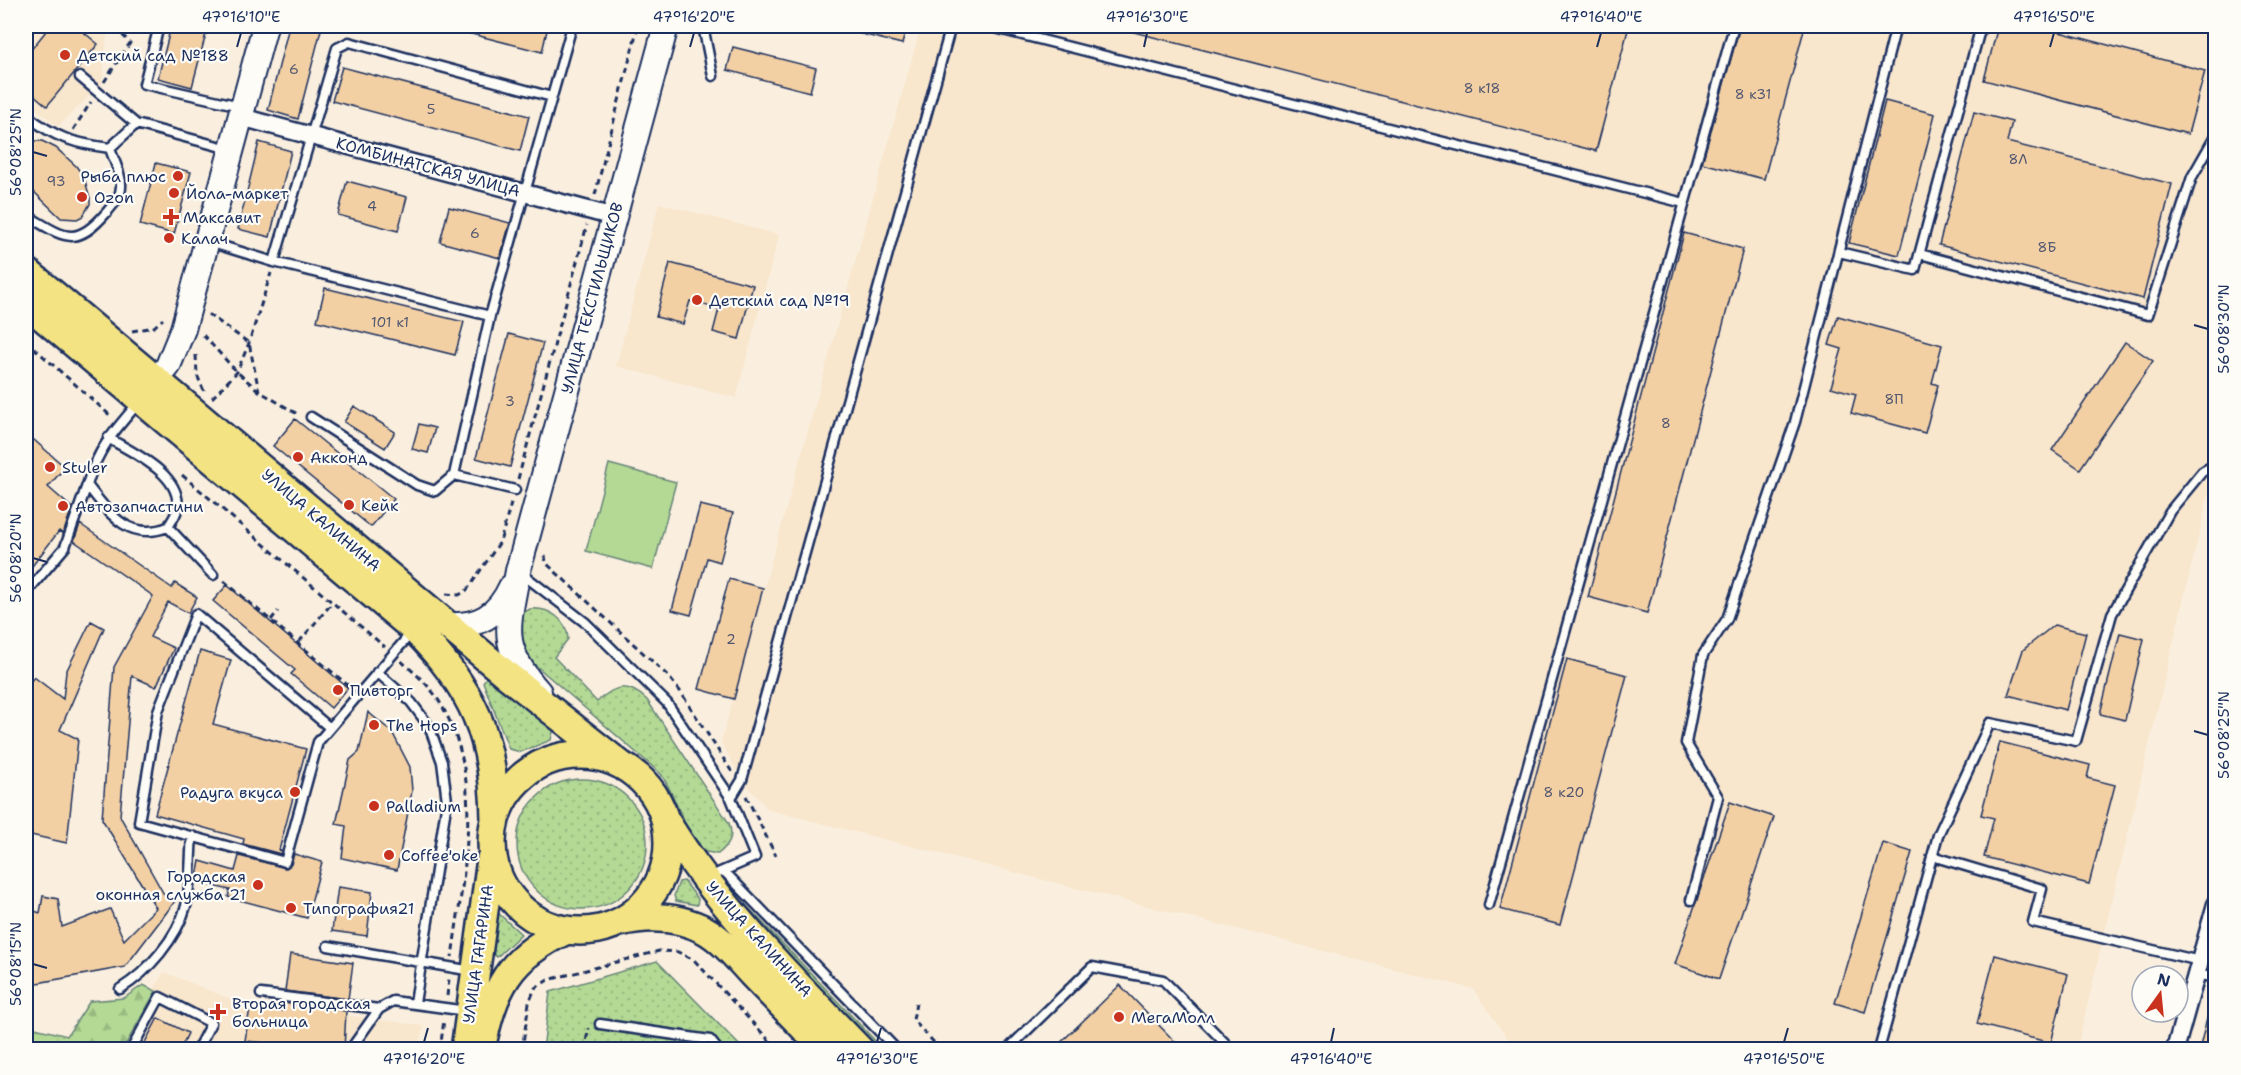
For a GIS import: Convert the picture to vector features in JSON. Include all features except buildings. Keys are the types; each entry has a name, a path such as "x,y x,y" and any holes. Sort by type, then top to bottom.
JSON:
{"main road":[{"name":"УЛИЦА КАЛИНИНА","path":"26,271 148,391 414,629 441,656 463,686 476,712 491,757 495,819"},
{"name":"УЛИЦА КАЛИНИНА","path":"26,303 148,391 447,625 621,765"},
{"path":"575,755 596,757 621,765 652,791 666,822 668,849 662,876 653,893 638,910 616,923 591,930 567,930 542,922 526,912 509,896 498,878 492,858 495,819 505,799 518,782 536,768 575,755"},
{"name":"УЛИЦА КАЛИНИНА","path":"666,822 714,875 768,953 860,1050"},
{"name":"УЛИЦА ГАГАРИНА","path":"465,1050 454,1009 492,858"},
{"name":"УЛИЦА КАЛИНИНА","path":"616,923 639,918 661,917 680,921 706,931 729,950 825,1050"},
{"name":"УЛИЦА ГАГАРИНА","path":"481,1050 490,1010 501,984 512,968 525,954 543,941 567,930"}],"street":[{"path":"148,391 168,366 183,329 266,26"},
{"name":"УЛИЦА ТЕКСТИЛЬЩИКОВ","path":"556,713 525,677 509,645 508,627 518,571 666,26"},
{"name":"КОМБИНАТСКАЯ УЛИЦА","path":"242,112 312,136 614,217"},
{"name":"УЛИЦА ТЕКСТИЛЬЩИКОВ","path":"447,625 476,624 496,612 504,602 518,571"},
{"path":"2175,1050 2216,904"}],"lane":[{"path":"159,26 144,84 242,112"},
{"path":"311,417 417,485 435,491 454,475 490,316 572,26"},
{"path":"703,26 713,76"},
{"path":"731,798 740,784 951,26"},
{"path":"987,26 1684,203"},
{"path":"1489,905 1734,26"},
{"path":"1691,900 1718,797 1686,743 1703,655 1727,619 1795,422 1896,26"},
{"path":"1839,252 1915,270 1981,26"},
{"path":"274,262 337,48 349,42 552,97"},
{"path":"80,77 136,124 232,150"},
{"path":"26,115 50,134 79,144 110,148"},
{"path":"110,148 136,124"},
{"path":"1920,254 2148,315 2192,177 2216,135"},
{"path":"26,215 59,234 75,236 91,231 117,200 122,185 110,148"},
{"path":"207,241 274,262 490,316"},
{"path":"26,593 65,547 95,459 108,438 148,391"},
{"path":"87,485 113,518 135,530 152,532 168,527 177,511 177,497 168,479 144,459 108,438"},
{"path":"1879,1050 1938,835 1990,723 2076,741 2112,614 2170,511 2202,472 2216,464"},
{"path":"454,475 515,490"},
{"path":"168,527 213,574"},
{"path":"518,571 586,623 667,703 731,798 755,857 714,875 897,1050"},
{"path":"330,728 196,614 158,711 139,822 285,862 318,742 330,728 358,694 414,629"},
{"path":"377,672 411,702 429,726 442,762 447,801 415,1003"},
{"path":"120,989 140,977 178,927 186,904 192,836"},
{"path":"1932,856 2042,889 2033,922 2198,968 2216,977"},
{"path":"328,946 422,962 463,973"},
{"path":"1007,1050 1092,967 1163,980 1232,1050"},
{"path":"261,994 379,1009"},
{"path":"131,1050 160,997 211,1023 197,1050"},
{"path":"350,1050 379,1009 393,1001 454,1009"},
{"path":"600,1024 710,1040 718,1050"}],"path":[{"path":"442,592 459,595 467,590 500,542 591,210 638,26"},
{"path":"212,398 237,372 249,343 274,262"},
{"path":"208,314 249,343 259,391"},
{"path":"217,404 205,392 197,375 196,356 204,335 237,372 259,391 303,418 311,417"},
{"path":"26,341 110,415"},
{"path":"175,470 386,648"},
{"path":"547,546 544,557 546,563 616,628"},
{"path":"227,583 358,694"},
{"path":"298,643 333,603"},
{"path":"271,620 278,611"},
{"path":"740,784 776,855"},
{"path":"522,1050 529,1003 535,988 548,980 659,951 678,952 694,960 778,1050"},
{"path":"440,1050 463,973"},
{"path":"916,1003 913,1020 941,1050"},
{"path":"584,1050 590,1025 600,1024"}],"shaded area":[{"name":"Детский сад №188","path":"26,26 108,26 102,84 58,126 26,101"},
{"path":"921,26 2215,26 2215,479 2212,479 2077,1049 1515,1049 1473,989 769,810 742,780 721,742"},
{"name":"Детский сад №19","path":"659,203 779,235 736,398 616,366"},
{"name":"Вторая городская больница","path":"164,972 250,1007 309,1014 310,1010 424,1026 417,1049 119,1050"}],"green space":[{"path":"609,464 676,482 653,569 586,551"},
{"path":"530,609 550,612 561,620 568,639 554,657 597,702 610,692 622,688 628,688 647,700 729,823 730,840 718,854 700,851 661,774 518,650 521,614"},
{"path":"488,676 554,728 551,740 521,752 509,749 483,682"},
{"path":"582,779 607,784 628,798 642,819 647,844 642,869 628,890 607,904 582,909 557,904 536,890 522,869 517,844 522,819 536,798 557,784"},
{"path":"684,881 698,899 697,905 676,901 674,896 679,882"},
{"path":"739,901 744,903 883,1049 870,1049"},
{"path":"497,912 521,934 497,957 490,952"},
{"path":"657,961 743,1049 543,1050 550,992"},
{"path":"143,985 156,991 123,1049 26,1049 26,998 35,1028 67,1036 90,1001 124,998"}],"place":[{"name":"Детский сад №188","path":"65,55"},
{"name":"Рыба плюс","path":"178,176"},
{"name":"Йола-маркет","path":"174,193"},
{"name":"Ozon","path":"82,197"},
{"name":"Максавит","path":"171,217"},
{"name":"Калач","path":"169,238"},
{"name":"Детский сад №19","path":"697,300"},
{"name":"Акконд","path":"298,457"},
{"name":"Stuler","path":"50,467"},
{"name":"Кейк","path":"349,505"},
{"name":"Автозапчастини","path":"63,506"},
{"name":"Пивторг","path":"338,690"},
{"name":"The Hops","path":"374,725"},
{"name":"Радуга вкуса","path":"295,792"},
{"name":"Palladium","path":"374,806"},
{"name":"Coffee'oke","path":"389,855"},
{"name":"Городская оконная служба 21","path":"258,885"},
{"name":"Типография21","path":"291,908"},
{"name":"Вторая городская больница","path":"218,1012"},
{"name":"МегаМолл","path":"1119,1017"}]}
